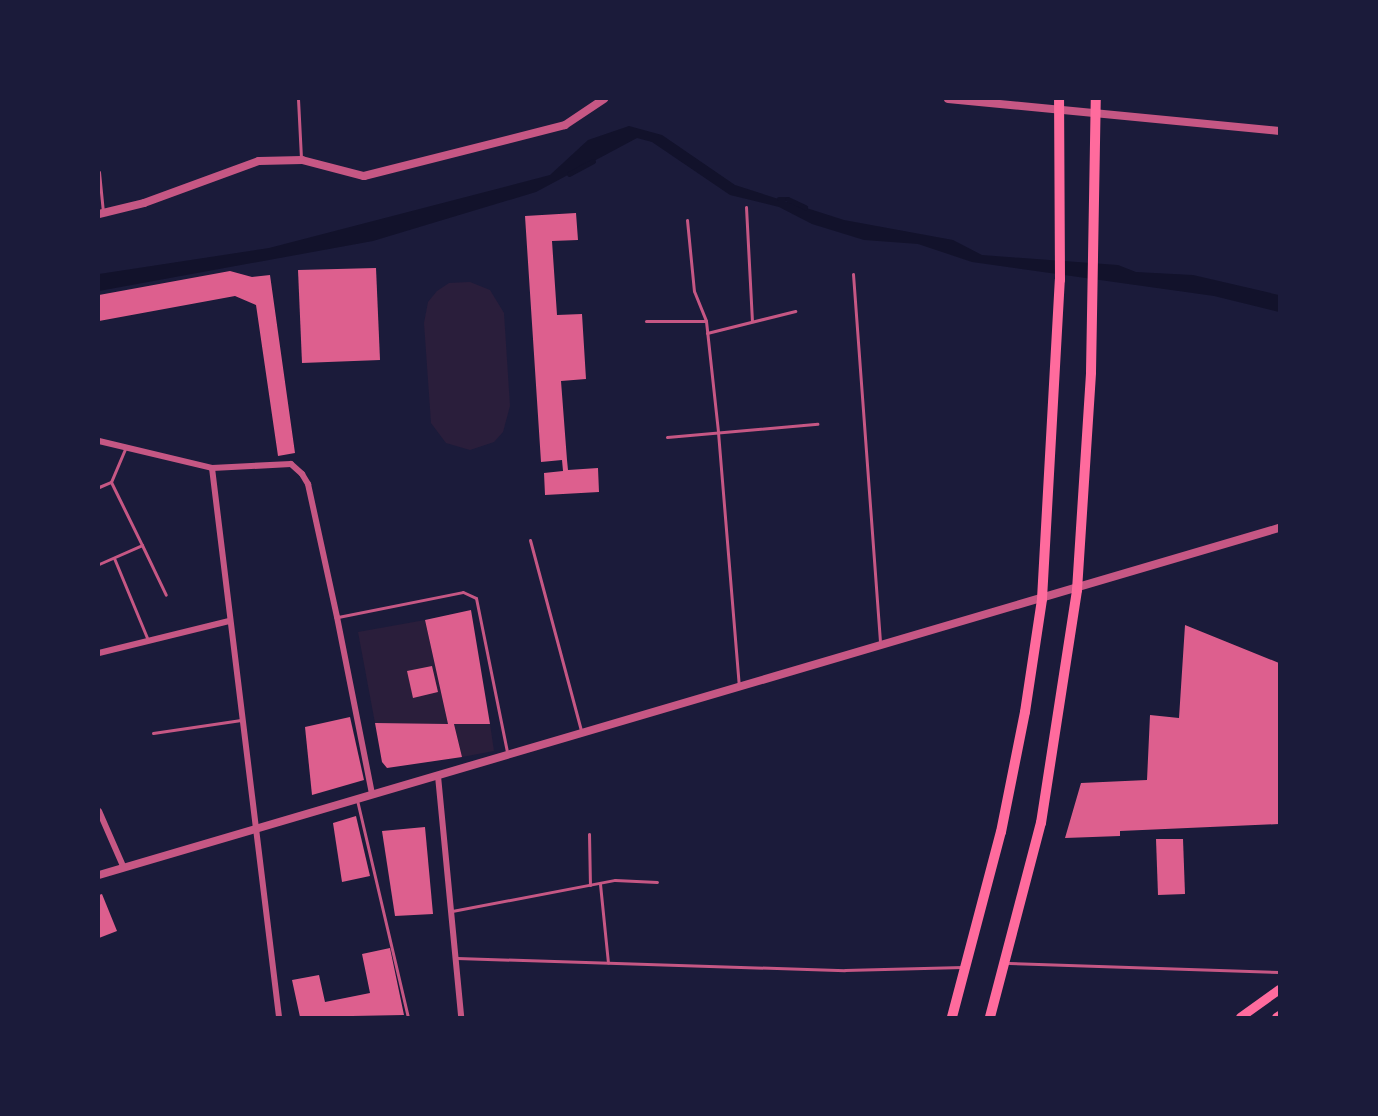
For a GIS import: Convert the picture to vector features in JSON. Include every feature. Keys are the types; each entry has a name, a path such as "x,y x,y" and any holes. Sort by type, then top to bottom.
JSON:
{"main road":[{"path":"990,1017 1007,962 1041,823 1077,590 1086,480 1094,265 1096,99"},
{"path":"952,1017 968,967 1025,712 1042,599 1060,280 1059,105"},
{"path":"1240,1017 1279,989"}],"street":[{"path":"101,214 259,161 302,160 364,176 566,125 604,99"},
{"path":"948,99 1059,105 1096,115 1279,131"},
{"path":"99,441 212,468 291,464 308,484 372,794"},
{"path":"212,468 279,1017"},
{"path":"99,875 255,826 438,776 507,754 1077,590 1279,528"},
{"path":"99,653 230,621"},
{"path":"438,776 460,1017"},
{"path":"99,811 123,866"}],"lane":[{"path":"298,99 302,160"},
{"path":"99,172 101,214"},
{"path":"746,207 752,321"},
{"path":"687,220 694,291 707,333 718,432 739,688"},
{"path":"853,274 880,646"},
{"path":"707,333 795,311"},
{"path":"646,321 705,321"},
{"path":"667,437 817,424"},
{"path":"99,488 111,482 125,448"},
{"path":"111,482 166,595"},
{"path":"530,540 582,733"},
{"path":"99,564 142,545"},
{"path":"114,558 148,641"},
{"path":"337,617 463,592 476,598 507,754"},
{"path":"153,734 242,720"},
{"path":"356,798 408,1017"},
{"path":"589,834 590,885"},
{"path":"452,911 600,883 657,882"},
{"path":"600,883 608,963"},
{"path":"455,958 845,970 968,967"},
{"path":"1007,962 1279,972"}],"shaded area":[{"path":"629,126 662,135 735,185 844,220 953,240 982,255 1118,265 1136,272 1193,275 1279,295 1279,312 1214,296 972,262 918,244 864,240 812,224 779,207 730,195 652,142 637,138 536,192 373,241 99,291 99,274 269,248 550,175 588,140"},
{"path":"470,282 490,290 504,313 510,406 503,432 494,442 470,450 446,443 431,423 424,323 428,302 437,291 449,283"},
{"path":"425,620 448,724 375,723 358,632"},
{"path":"454,724 490,724 494,751 462,757"}],"building":[{"path":"576,213 578,240 552,241 557,315 582,314 586,379 561,381 567,460 568,470 598,468 599,492 545,495 544,473 563,471 562,460 541,462 525,216"},
{"path":"376,268 380,360 302,363 298,270"},
{"path":"230,271 252,277 270,275 295,453 278,456 256,305 235,296 99,321 99,295"},
{"path":"471,610 490,724 454,724 462,757 387,768 382,762 375,723 448,724 425,620"},
{"path":"1185,625 1279,663 1279,824 1120,831 1120,836 1065,838 1081,783 1147,780 1150,715 1179,718"},
{"path":"432,666 438,692 413,698 407,671"},
{"path":"350,717 364,780 312,795 305,727"},
{"path":"356,816 370,876 342,882 333,823"},
{"path":"425,827 433,914 395,916 382,831"},
{"path":"1156,839 1183,839 1185,894 1158,895"},
{"path":"102,894 117,931 99,938 99,895"},
{"path":"390,948 404,1015 300,1017 292,980 319,975 325,1002 370,993 362,954"}],"waterway":[{"path":"569,174 593,161"},
{"path":"779,199 788,199 805,207"}]}
